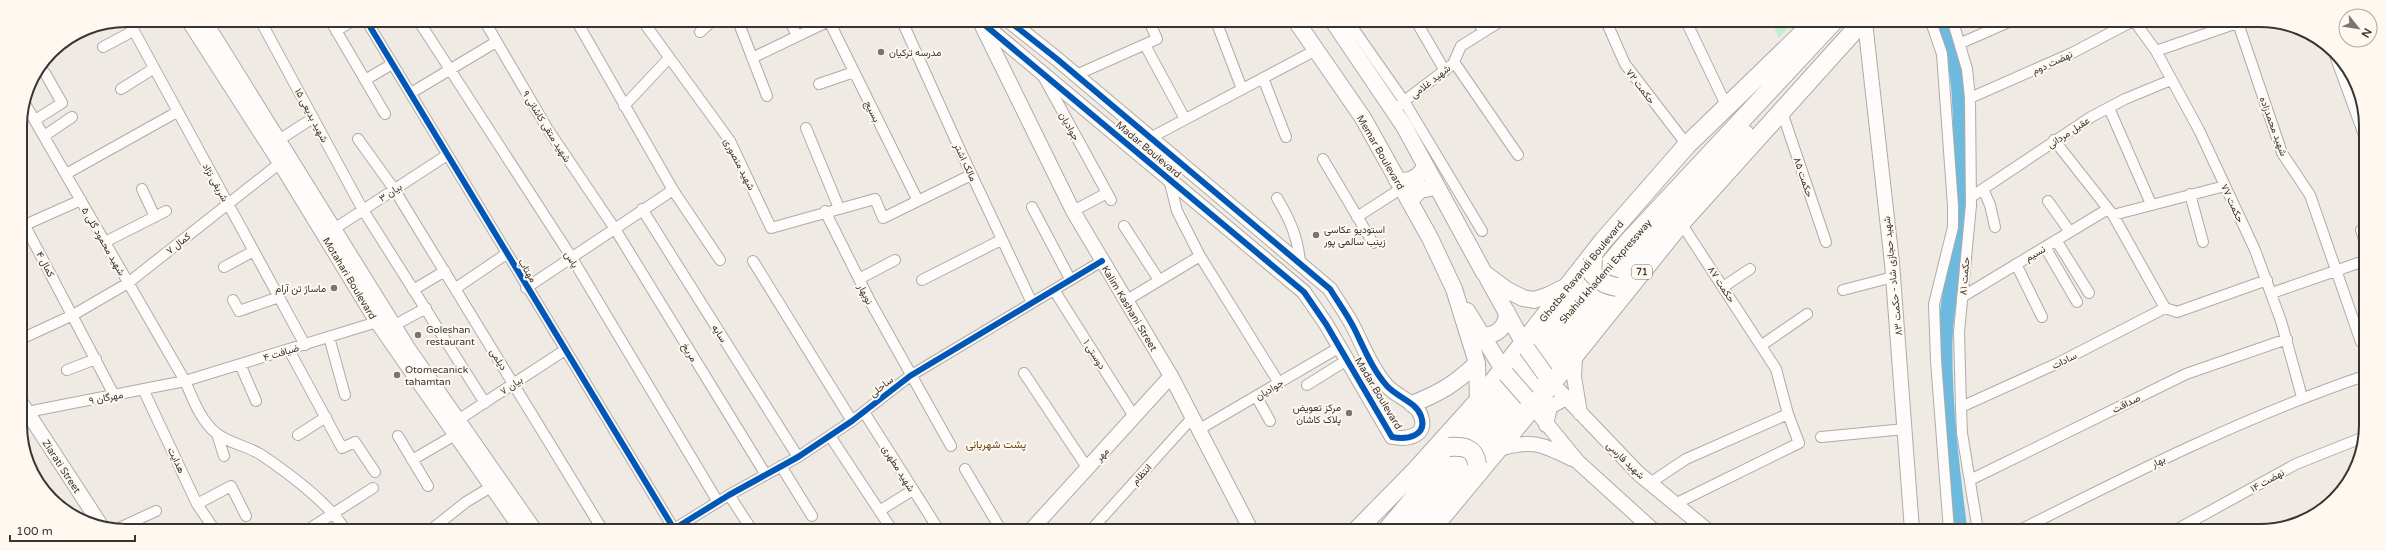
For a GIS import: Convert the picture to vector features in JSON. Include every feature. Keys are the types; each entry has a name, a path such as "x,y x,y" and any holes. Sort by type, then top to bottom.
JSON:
{"highway":[{"name":"Ghotbe Ravandi Boulevard","path":"1363,524 1391,497 1526,346 1567,286 1603,241 1687,146 1807,27"},
{"name":"Shahid khademi Expressway","path":"1392,524 1627,243 1828,27"},
{"name":"Shahid khademi Expressway","path":"1414,524 1635,256 1769,107 1828,47 1858,27"},
{"name":"71","path":"1436,524 1499,449 1548,378 1575,355 1681,223 1858,27"},
{"path":"1603,241 1594,259 1592,273 1598,280 1608,285 1617,286 1630,276 1664,234 1681,223"},
{"path":"1391,497 1409,491 1449,447 1461,446 1471,450 1476,457 1477,464 1470,485"}],"main road":[{"name":"Memar Boulevard","path":"1300,27 1363,118 1430,238 1454,289 1481,335 1504,371 1530,403"},
{"path":"1338,27 1398,105 1404,126 1436,187 1526,346 1548,378"},
{"path":"1403,190 1421,173 1425,166"},
{"path":"1403,190 1420,190 1436,187"},
{"path":"1484,274 1507,290 1523,298 1534,300 1549,295 1567,286"},
{"name":"Memar Boulevard","path":"1454,289 1477,362 1478,401"},
{"path":"1481,335 1493,334 1500,330 1506,322 1507,312"},
{"path":"1412,404 1439,394 1458,381 1477,362"}],"street":[{"name":"شریفی نژاد","path":"131,27 305,345"},
{"name":"Motahari Boulevard","path":"193,27 280,163 377,322 458,420 531,524"},
{"name":"Motahari Boulevard","path":"208,27 395,325 413,364 455,435 518,524"},
{"name":"شهید بدیعی ۱۵","path":"264,27 363,210 413,290 426,308 484,403"},
{"path":"334,27 385,114"},
{"path":"336,30 341,27"},
{"name":"مهتاب","path":"370,27 411,93 526,288 676,524"},
{"name":"یاس","path":"422,27 572,258 718,502"},
{"name":"شهید متقی کاشانی ۹","path":"488,27 547,128 615,229"},
{"path":"580,27 673,190 720,260"},
{"name":"شهید منصوری","path":"647,27 730,141 771,228 825,211"},
{"path":"700,32 705,27"},
{"path":"740,27 767,96"},
{"path":"793,27 797,36"},
{"path":"752,58 816,27"},
{"name":"بسیج","path":"832,27 918,201"},
{"name":"مالک اشتر","path":"905,27 1001,240 1032,303"},
{"name":"Kalim Kashani Street","path":"983,27 1073,211 1171,376 1248,524"},
{"name":"Madar Boulevard","path":"987,27 1304,292 1340,348 1392,437 1402,439 1412,438 1418,434 1422,424 1420,415 1412,404 1396,395 1374,369 1353,326 1330,289 1057,59 1017,27"},
{"path":"1065,92 1064,83 1067,79 1157,39 1152,27"},
{"path":"1218,27 1242,89"},
{"path":"1352,27 1398,105 1482,232"},
{"path":"1419,27 1445,71"},
{"path":"1481,27 1483,32"},
{"name":"شهید غلامی","path":"1398,105 1445,71 1454,62 1461,46 1491,27"},
{"name":"حکمت ۷۲","path":"1609,27 1624,64 1687,146"},
{"path":"1688,27 1727,107"},
{"name":"شهید حجازی شاد - حکمت ۸۳","path":"1859,27 1893,277 1912,524"},
{"path":"1933,27 1942,54 1954,227 1934,304 1934,326 1949,524"},
{"name":"حکمت ۸۱","path":"1955,27 1961,43 1967,69 1970,98 1971,197 1960,332 1961,407 1962,432 1977,524"},
{"path":"1961,43 1998,27"},
{"name":"نهضت دوم","path":"1970,98 2028,74 2121,27"},
{"name":"حکمت ۷۷","path":"2139,27 2156,51 2199,130 2267,280 2287,339 2302,397"},
{"path":"2156,51 2225,27"},
{"name":"شهید محمدزاده","path":"2241,27 2282,153 2310,195 2335,271 2359,337"},
{"path":"103,47 133,31"},
{"path":"411,93 496,42"},
{"path":"1145,45 1185,119"},
{"path":"1150,138 1316,50"},
{"path":"624,106 670,58"},
{"path":"1043,74 1056,74 1059,70 1057,59"},
{"path":"1454,62 1518,155"},
{"path":"365,80 392,64"},
{"path":"121,89 153,69"},
{"path":"819,84 854,72"},
{"path":"35,120 62,103 45,73"},
{"path":"2343,73 2356,103"},
{"name":"جوادیان","path":"1043,74 1109,197 1073,211"},
{"path":"1263,78 1286,137"},
{"name":"عقیل مردانی","path":"1971,197 2054,140 2109,108 2171,80"},
{"path":"2109,108 2151,204"},
{"name":"شهید محمود گلی ۵","path":"29,110 185,381 199,413 217,434"},
{"path":"66,174 177,112"},
{"name":"حکمت ۸۵","path":"1782,112 1826,242"},
{"path":"44,136 72,117"},
{"path":"279,140 313,118"},
{"path":"806,128 839,208"},
{"name":"دیلمی","path":"358,138 394,189 456,288 599,524"},
{"path":"2054,140 2110,212 2165,308 2177,312 2267,280"},
{"name":"بیان ۳","path":"334,229 447,155"},
{"path":"1323,159 1373,243"},
{"name":"کمال ۷","path":"27,337 73,315 128,283 280,163"},
{"path":"825,211 875,199 883,218 972,175"},
{"path":"1169,179 1177,211 1200,256 1279,383"},
{"name":"نسیم","path":"1962,297 2056,240 2110,212 2151,204 2225,186"},
{"path":"142,189 155,216"},
{"path":"1983,189 1990,205 1995,227"},
{"path":"526,288 615,229 642,209 673,190"},
{"path":"1357,217 1403,190"},
{"path":"2190,194 2203,242"},
{"path":"1277,198 1290,220 1298,241 1300,263"},
{"name":"کمال ۴","path":"27,222 81,200"},
{"path":"2048,201 2070,232"},
{"path":"1032,207 1070,279"},
{"name":"سایه","path":"642,209 798,457"},
{"path":"105,242 166,211"},
{"name":"نوبهار","path":"825,211 910,376 951,446"},
{"name":"حکمت ۸۷","path":"1675,504 1799,443 1788,414 1776,369 1762,345 1681,223"},
{"path":"1124,226 1159,280"},
{"name":"مریخ","path":"615,229 766,475"},
{"name":"کمال ۴","path":"27,231 73,315 114,395"},
{"path":"922,280 1001,240"},
{"path":"2056,240 2089,293"},
{"path":"2045,247 2077,302"},
{"path":"224,266 254,251"},
{"path":"456,288 506,254"},
{"path":"1127,300 1200,256"},
{"path":"859,279 895,260"},
{"name":"ساحلی","path":"685,524 729,495 798,457 830,436 910,376 1102,260"},
{"path":"753,261 852,421"},
{"path":"2272,293 2359,263"},
{"path":"2016,264 2042,317"},
{"path":"1723,287 1750,269"},
{"path":"413,290 445,271"},
{"path":"1843,290 1893,277"},
{"name":"دوستی ۱","path":"1054,290 1135,418"},
{"path":"233,300 238,311 279,297"},
{"path":"395,325 426,308"},
{"name":"سادات","path":"1961,407 2058,363 2165,308"},
{"path":"1762,345 1806,314"},
{"name":"ضیافت ۴","path":"185,381 377,322"},
{"path":"329,337 345,395"},
{"name":"صداقت","path":"1970,480 2186,374 2287,339"},
{"name":"جوادیان","path":"1195,424 1256,396 1340,348"},
{"path":"289,350 342,448 355,442 375,472"},
{"name":"بیان ۷","path":"458,420 565,350"},
{"path":"1575,355 1574,377 1580,413"},
{"path":"67,370 96,359"},
{"path":"1307,386 1347,360"},
{"path":"240,364 256,401"},
{"path":"1357,378 1374,369"},
{"path":"1024,373 1088,469"},
{"name":"مهر","path":"1037,524 1135,418 1171,376"},
{"name":"شهید فارسی","path":"1548,378 1580,413 1650,483 1700,524"},
{"name":"بهار","path":"2032,524 2166,457 2302,397 2359,378"},
{"name":"مهرگان ۹","path":"27,408 114,395 185,381"},
{"name":"هدایت","path":"143,389 197,504 211,524"},
{"path":"1256,396 1270,421"},
{"path":"1546,425 1546,417 1550,407 1566,398"},
{"path":"1530,403 1546,425 1578,462 1646,524"},
{"name":"Ziarati Street","path":"27,411 97,520"},
{"name":"شهید مطهری","path":"864,412 935,524"},
{"path":"1650,483 1686,459 1788,414"},
{"path":"298,435 326,417"},
{"name":"انتظام","path":"1096,524 1195,424"},
{"path":"1821,437 1905,428"},
{"path":"217,434 224,456"},
{"path":"217,434 259,454 294,480 340,524"},
{"path":"412,460 455,435"},
{"path":"398,436 428,486"},
{"path":"830,436 888,524"},
{"name":"نهضت ۱۴","path":"2187,524 2296,464 2358,439"},
{"path":"1499,449 1516,444 1535,443 1578,462"},
{"path":"781,466 812,516"},
{"path":"965,469 997,524"},
{"path":"197,504 231,486 246,516"},
{"path":"438,524 466,502 492,487"},
{"path":"317,524 373,488"},
{"path":"879,511 913,490"},
{"path":"729,495 748,524"},
{"path":"128,524 156,511"}],"green space":[{"path":"1774,27 1789,27 1779,38"}],"waterway":[{"path":"1945,27 1954,57 1960,112 1962,202 1961,227 1949,300 1945,340 1947,412 1959,524"}],"cycle path":[{"path":"370,27 671,524"},
{"path":"987,27 1304,292 1326,324 1392,437 1410,437 1419,432 1422,428 1419,411 1411,403 1391,390 1377,373 1351,323 1330,289 1057,59 1017,27"},
{"path":"682,524 729,495 798,457 852,421 910,376 1102,261"}],"place":[{"name":"مدرسه ترکیان","path":"881,52"},
{"name":"استودیو عکاسی زینب سالمی پور","path":"1316,235"},
{"name":"ماساژ تن آرام","path":"334,288"},
{"name":"Goleshan restaurant","path":"418,335"},
{"name":"Otomecanick tahamtan","path":"397,375"},
{"name":"مرکز تعویض پلاک کاشان","path":"1349,413"}],"district":[{"name":"پشت شهربانی","path":"996,444"}]}
